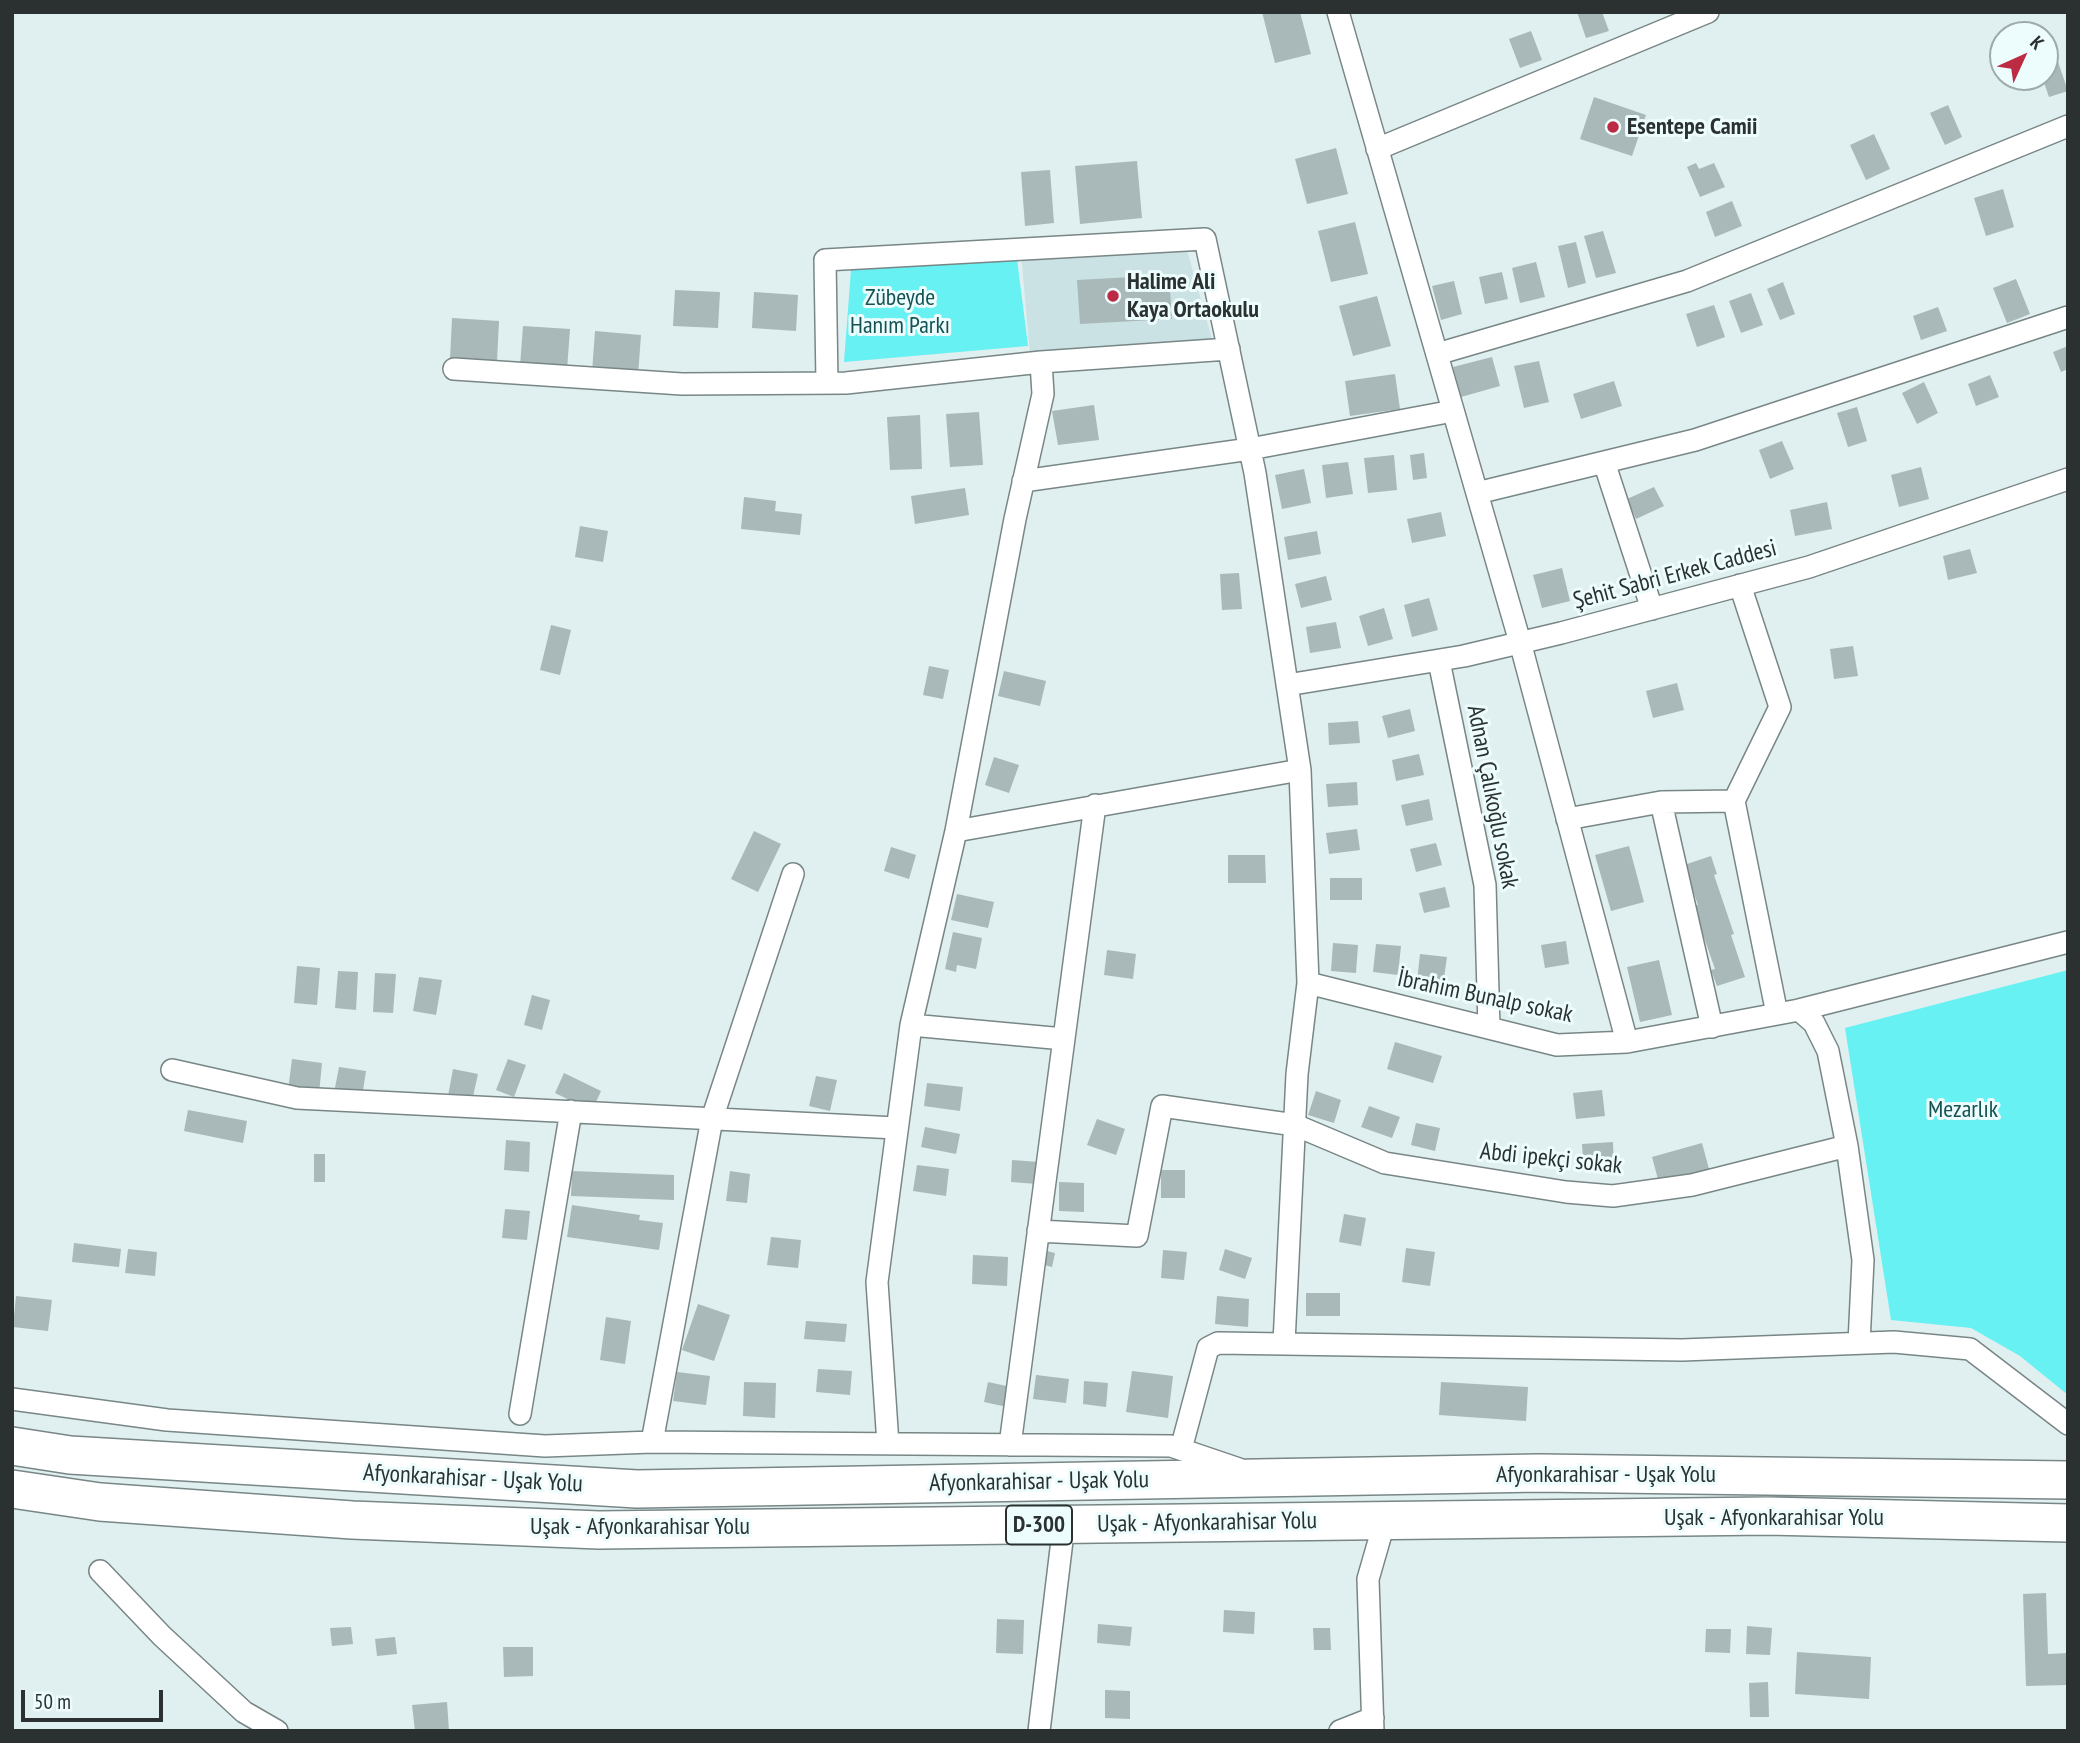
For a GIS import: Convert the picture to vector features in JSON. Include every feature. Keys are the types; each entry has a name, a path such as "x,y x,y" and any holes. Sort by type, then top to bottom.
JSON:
{"highway":[{"name":"Afyonkarahisar - Uşak Yolu","path":"12,1446 70,1455 636,1489 1539,1473 2068,1480"},
{"name":"Uşak - Afyonkarahisar Yolu","path":"12,1489 100,1502 339,1520 599,1530 1768,1516 2068,1523"}],"street":[{"path":"1338,12 1520,642 1627,1042"},
{"path":"1377,149 1709,12"},
{"path":"1437,354 1687,281 2068,126"},
{"path":"827,383 825,260 1205,239 1250,449 1300,770 1308,983 1297,1074 1284,1343"},
{"path":"1477,494 1695,440 2068,317"},
{"path":"454,369 682,384 827,383 1041,362 1229,349"},
{"path":"888,1444 877,1282 896,1128 911,1025 956,831 1023,481 1043,394 1041,362"},
{"path":"1023,481 1250,449 1453,411"},
{"path":"1604,462 1652,609"},
{"name":"Şehit Sabri Erkek Caddesi","path":"1287,685 1439,660 1652,609 1809,567 2068,479"},
{"path":"1740,585 1780,707 1734,801 1777,1014"},
{"name":"Adnan Çalıkoğlu sokak","path":"1439,660 1485,885 1489,1028"},
{"path":"956,831 1300,770"},
{"path":"1567,819 1661,802 1734,801"},
{"path":"1661,802 1712,1027"},
{"path":"1010,1445 1095,805"},
{"path":"652,1442 712,1119 793,874"},
{"name":"İbrahim Bunalp sokak","path":"1308,983 1557,1045 1627,1042 1799,1010 2068,942"},
{"path":"1799,1010 1814,1023 1828,1051 1847,1146 1863,1261 1859,1343"},
{"path":"911,1025 1064,1039"},
{"path":"172,1070 297,1098 896,1128"},
{"name":"Abdi ipekçi sokak","path":"1038,1231 1137,1236 1162,1107 1295,1125 1385,1164 1566,1192 1613,1196 1692,1185 1847,1146"},
{"path":"520,1414 571,1111"},
{"path":"1181,1449 1208,1348 1218,1343 1682,1350 1894,1342 1970,1349 2068,1423"},
{"path":"12,1399 167,1420 531,1445 652,1442 1171,1446 1264,1478"},
{"path":"1340,1731 1373,1724 1368,1579 1385,1520"},
{"path":"1039,1731 1064,1524"},
{"path":"100,1571 162,1636 244,1712 277,1731"}],"shaded area":[{"name":"Halime Ali Kaya Ortaokulu","path":"1187,250 1212,339 1030,355 1021,253"}],"green space":[{"name":"Zübeyde Hanım Parkı","path":"1017,259 1028,346 844,362 851,270"},
{"name":"Mezarlık","path":"2068,970 2068,1395 2020,1356 1971,1328 1891,1320 1845,1028"}],"building":[{"path":"1262,12 1300,12 1311,54 1275,63"},
{"path":"1577,12 1602,12 1609,31 1586,38"},
{"path":"1531,31 1542,60 1520,68 1509,39"},
{"path":"2059,65 2068,91 2049,97 2047,91 2059,91"},
{"name":"Esentepe Camii","path":"1594,97 1646,115 1632,156 1580,139"},
{"path":"1948,105 1962,137 1945,145 1930,113"},
{"path":"1874,134 1890,169 1866,180 1850,145"},
{"path":"1336,148 1348,194 1307,204 1295,159"},
{"path":"1137,161 1142,218 1080,224 1075,166"},
{"path":"1696,163 1699,169 1714,163 1725,187 1700,197 1687,167"},
{"path":"1050,170 1054,223 1025,226 1021,172"},
{"path":"2003,189 2014,227 1986,236 1974,198"},
{"path":"1732,201 1742,226 1715,237 1706,212"},
{"path":"1355,222 1368,274 1331,282 1318,231"},
{"path":"1603,231 1616,273 1596,278 1584,236"},
{"path":"1576,242 1586,283 1568,288 1558,246"},
{"path":"1536,262 1545,297 1520,303 1512,268"},
{"path":"1502,272 1508,299 1485,304 1479,277"},
{"path":"1169,275 1172,319 1080,324 1077,280"},
{"path":"2016,279 2030,314 2007,323 1993,288"},
{"path":"1454,281 1462,314 1441,320 1432,286"},
{"path":"1783,282 1795,314 1780,320 1767,289"},
{"path":"675,290 720,292 718,328 673,326"},
{"path":"754,292 798,295 796,331 752,328"},
{"path":"1751,293 1763,325 1741,333 1729,301"},
{"path":"1377,296 1391,346 1353,356 1339,306"},
{"path":"1714,305 1725,337 1697,347 1686,314"},
{"path":"1938,307 1947,331 1921,340 1913,316"},
{"path":"452,318 499,321 497,362 450,359"},
{"path":"523,326 570,329 567,370 520,366"},
{"path":"595,331 641,335 638,376 592,372"},
{"path":"2068,346 2068,369 2061,372 2053,352"},
{"path":"1492,357 1500,386 1461,397 1453,367"},
{"path":"1539,361 1549,402 1524,408 1514,366"},
{"path":"1395,374 1400,409 1350,416 1345,381"},
{"path":"1990,375 1999,397 1976,406 1968,384"},
{"path":"1614,381 1622,406 1581,419 1573,394"},
{"path":"1924,382 1938,413 1917,424 1902,393"},
{"path":"1094,405 1099,440 1058,445 1052,411"},
{"path":"1857,407 1867,441 1848,447 1837,413"},
{"path":"979,412 983,465 950,467 946,414"},
{"path":"920,415 922,469 890,470 887,417"},
{"path":"1782,441 1794,469 1770,479 1759,450"},
{"path":"1424,453 1427,478 1413,480 1410,455"},
{"path":"1394,455 1397,490 1368,493 1364,458"},
{"path":"1348,462 1353,494 1326,498 1322,465"},
{"path":"1921,467 1929,499 1899,507 1891,475"},
{"path":"1304,469 1311,503 1282,509 1275,475"},
{"path":"1654,487 1664,506 1636,519 1627,499"},
{"path":"965,488 969,515 915,524 911,496"},
{"path":"744,497 776,501 775,511 802,514 800,535 741,529"},
{"path":"1827,502 1832,529 1795,536 1790,510"},
{"path":"1441,512 1446,536 1412,543 1407,519"},
{"path":"580,526 608,531 603,562 575,557"},
{"path":"1317,531 1321,554 1288,560 1284,537"},
{"path":"1970,549 1977,573 1948,580 1943,556"},
{"path":"1562,568 1570,601 1542,608 1533,575"},
{"path":"1239,573 1242,609 1222,610 1220,574"},
{"path":"1326,576 1332,600 1301,608 1295,584"},
{"path":"1429,598 1438,630 1412,637 1404,605"},
{"path":"1384,608 1393,639 1368,646 1359,616"},
{"path":"1336,622 1341,648 1310,653 1306,627"},
{"path":"551,625 571,630 560,675 540,670"},
{"path":"1853,646 1858,676 1834,679 1830,649"},
{"path":"929,666 949,670 943,699 923,695"},
{"path":"1004,671 1046,681 1040,706 998,696"},
{"path":"1677,683 1684,710 1653,718 1646,691"},
{"path":"1410,709 1415,731 1388,738 1382,716"},
{"path":"1358,721 1360,743 1329,745 1328,723"},
{"path":"1419,754 1424,775 1396,781 1392,760"},
{"path":"994,757 1019,765 1009,793 985,785"},
{"path":"1357,782 1358,805 1328,807 1326,784"},
{"path":"1429,799 1433,820 1406,826 1401,805"},
{"path":"1357,829 1360,850 1329,854 1326,833"},
{"path":"754,831 781,844 758,892 731,879"},
{"path":"1436,843 1442,865 1416,872 1410,849"},
{"path":"1629,846 1644,902 1611,911 1595,855"},
{"path":"891,847 916,855 909,879 884,871"},
{"path":"1228,855 1265,855 1266,883 1228,883"},
{"path":"1711,856 1717,874 1714,875 1745,977 1717,986 1711,970 1715,969 1693,906 1698,905 1684,865"},
{"path":"1330,878 1362,878 1362,900 1330,900"},
{"path":"1445,887 1450,907 1424,913 1419,893"},
{"path":"957,894 994,902 988,928 951,920"},
{"path":"953,932 982,938 976,969 957,965 956,972 945,969"},
{"path":"1566,941 1569,964 1545,968 1541,945"},
{"path":"1333,943 1358,945 1356,973 1331,971"},
{"path":"1376,944 1401,946 1398,975 1373,972"},
{"path":"1107,950 1136,954 1133,979 1104,975"},
{"path":"1420,954 1447,957 1443,985 1417,981"},
{"path":"1659,960 1672,1015 1640,1022 1627,967"},
{"path":"297,966 320,968 317,1005 294,1003"},
{"path":"338,971 358,972 356,1010 335,1008"},
{"path":"375,973 396,974 393,1013 373,1012"},
{"path":"419,977 442,980 436,1015 413,1011"},
{"path":"532,995 550,1000 542,1030 524,1025"},
{"path":"1395,1042 1442,1056 1433,1083 1387,1069"},
{"path":"292,1059 322,1063 319,1094 288,1091"},
{"path":"508,1059 526,1065 514,1097 496,1090"},
{"path":"339,1067 366,1071 362,1097 334,1093"},
{"path":"453,1069 478,1074 472,1101 448,1096"},
{"path":"564,1073 601,1091 592,1111 555,1093"},
{"path":"816,1076 837,1080 830,1111 809,1106"},
{"path":"927,1083 963,1087 960,1111 924,1106"},
{"path":"1602,1090 1605,1116 1576,1119 1573,1093"},
{"path":"1316,1091 1341,1100 1334,1123 1308,1115"},
{"path":"1369,1106 1400,1117 1392,1138 1361,1127"},
{"path":"188,1110 247,1121 243,1143 184,1131"},
{"path":"1097,1119 1125,1129 1116,1155 1087,1145"},
{"path":"1416,1123 1440,1128 1435,1151 1411,1145"},
{"path":"925,1127 960,1134 956,1154 921,1147"},
{"path":"506,1140 530,1142 529,1172 504,1170"},
{"path":"1613,1142 1614,1171 1584,1172 1582,1144"},
{"path":"1702,1143 1709,1169 1659,1183 1652,1157"},
{"path":"314,1154 325,1154 325,1182 314,1182"},
{"path":"1012,1160 1039,1162 1037,1184 1011,1182"},
{"path":"917,1165 949,1169 946,1196 913,1191"},
{"path":"1161,1170 1185,1170 1185,1198 1161,1198"},
{"path":"572,1171 674,1175 674,1200 571,1196"},
{"path":"730,1171 750,1174 747,1203 726,1201"},
{"path":"1059,1182 1084,1183 1084,1212 1059,1211"},
{"path":"572,1205 640,1215 639,1220 663,1223 659,1250 567,1237"},
{"path":"505,1209 530,1211 527,1240 502,1238"},
{"path":"1344,1214 1366,1218 1361,1246 1339,1242"},
{"path":"771,1237 801,1240 798,1268 767,1265"},
{"path":"74,1243 121,1249 119,1267 72,1262"},
{"path":"1406,1248 1435,1252 1430,1286 1402,1282"},
{"path":"128,1249 157,1252 155,1276 125,1273"},
{"path":"1225,1249 1252,1258 1245,1279 1219,1270"},
{"path":"1163,1250 1187,1252 1184,1280 1161,1278"},
{"path":"1047,1251 1055,1253 1052,1267 1044,1265"},
{"path":"973,1255 1008,1257 1007,1286 972,1284"},
{"path":"1306,1293 1340,1293 1340,1316 1306,1316"},
{"path":"16,1296 52,1300 48,1331 13,1327"},
{"path":"1217,1296 1249,1299 1248,1327 1215,1324"},
{"path":"698,1304 730,1315 714,1361 682,1350"},
{"path":"606,1317 631,1321 625,1364 600,1360"},
{"path":"806,1321 847,1324 845,1342 804,1339"},
{"path":"818,1369 852,1371 850,1395 816,1392"},
{"path":"1132,1371 1173,1376 1168,1418 1126,1412"},
{"path":"677,1372 710,1376 706,1405 673,1401"},
{"path":"1036,1375 1069,1379 1066,1403 1033,1399"},
{"path":"1084,1381 1108,1383 1106,1407 1083,1404"},
{"path":"744,1382 776,1383 775,1418 743,1416"},
{"path":"988,1382 1011,1387 1007,1407 984,1402"},
{"path":"1441,1382 1528,1387 1526,1421 1439,1415"},
{"path":"2046,1593 2048,1654 2068,1653 2068,1685 2026,1686 2023,1594"},
{"path":"1224,1610 1255,1612 1254,1634 1223,1632"},
{"path":"997,1619 1024,1620 1023,1654 996,1653"},
{"path":"1098,1624 1132,1627 1130,1646 1097,1643"},
{"path":"1747,1626 1772,1628 1770,1655 1746,1654"},
{"path":"351,1627 353,1644 332,1646 330,1628"},
{"path":"1313,1628 1330,1628 1331,1650 1314,1650"},
{"path":"1706,1629 1731,1629 1730,1653 1705,1652"},
{"path":"395,1637 397,1654 377,1656 375,1639"},
{"path":"503,1647 533,1647 533,1676 504,1677"},
{"path":"1797,1652 1871,1657 1869,1699 1795,1694"},
{"path":"1768,1682 1769,1717 1750,1717 1749,1683"},
{"path":"1105,1690 1130,1691 1130,1719 1105,1718"},
{"path":"447,1702 449,1731 415,1731 412,1705"}],"place":[{"name":"Esentepe Camii","path":"1613,127"},
{"name":"Halime Ali Kaya Ortaokulu","path":"1113,296"}]}
